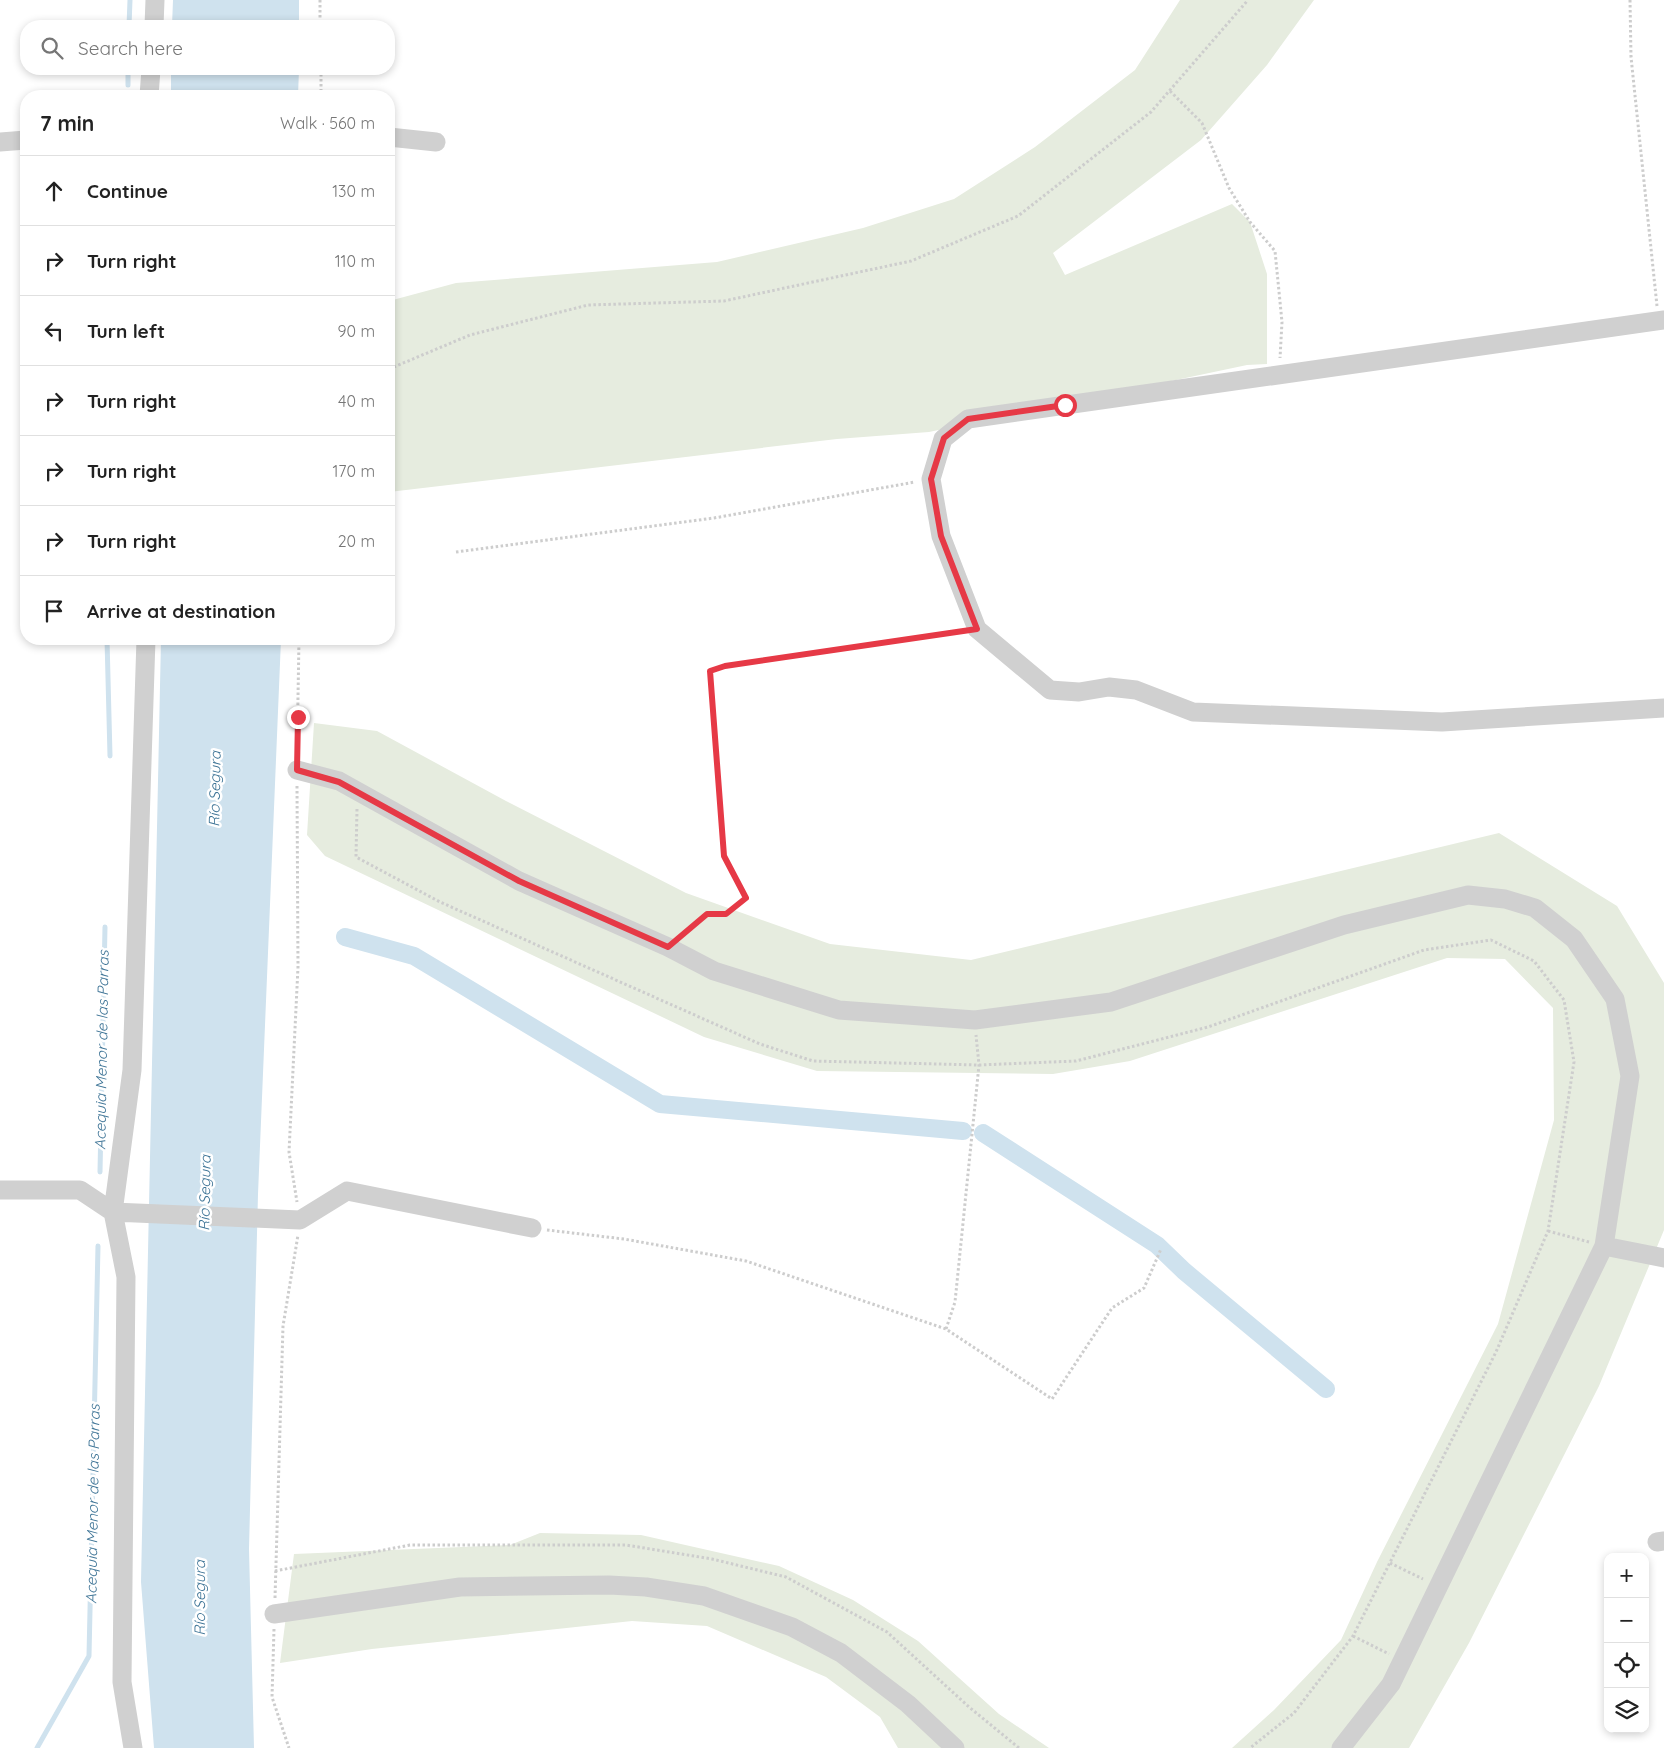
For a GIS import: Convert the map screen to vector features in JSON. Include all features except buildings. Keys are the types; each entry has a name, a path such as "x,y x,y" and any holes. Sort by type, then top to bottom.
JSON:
{"street":[{"path":"154,20 156,0"},
{"path":"149,90 151,75"},
{"path":"395,138 436,142"},
{"path":"0,142 20,140"},
{"path":"1662,321 968,419 944,438 931,479 941,536 977,629 1050,690 1079,692 1109,687 1136,690 1193,712 1442,722 1664,708"},
{"path":"133,1748 122,1682 126,1277 113,1212 132,1070 146,645"},
{"path":"297,770 339,782 519,881 668,947 714,971 839,1010 975,1020 1112,1002 1344,925 1468,895 1505,899 1535,908 1574,938 1615,999 1630,1076 1604,1246 1391,1684 1341,1748"},
{"path":"0,1190 80,1190 113,1212 300,1220 347,1191 532,1228"},
{"path":"1604,1246 1664,1258"},
{"path":"274,1614 460,1587 609,1585 646,1587 704,1596 792,1627 841,1653 908,1704 955,1748"}],"path":[{"path":"320,0 320,20"},
{"path":"395,366 470,335 588,305 724,301 911,261 1018,216 1151,112 1248,0"},
{"path":"1630,0 1631,56 1662,321"},
{"path":"320,75 321,90"},
{"path":"1170,91 1202,123 1229,188 1250,222 1275,251 1282,322 1278,375"},
{"path":"456,552 714,518 931,479"},
{"path":"668,947 707,914 726,914 746,898 724,856 710,671 725,666 977,629"},
{"path":"289,1748 272,1696 283,1326 300,1220 288,1152 298,967 297,770 299,645"},
{"path":"359,792 355,819 356,857 440,902 742,1036 813,1061 979,1065 1076,1061 1208,1028 1424,950 1491,940 1534,961 1564,1000 1574,1062 1548,1231 1496,1352 1353,1636 1294,1713 1250,1748"},
{"path":"946,1329 955,1302 979,1065 975,1020"},
{"path":"532,1228 624,1239 746,1261 946,1329 1052,1399 1112,1308 1144,1288 1161,1249"},
{"path":"1548,1231 1604,1246"},
{"path":"1390,1564 1439,1586"},
{"path":"1353,1636 1403,1661"}],"shaded area":[{"path":"1180,0 1314,0 1267,65 1201,140 1053,253 1065,275 1232,204 1250,222 1267,274 1267,364 1247,365 929,432 837,439 395,491 395,299 456,283 717,262 863,228 954,199 1035,147 1135,70"},
{"path":"314,723 377,731 506,801 686,893 830,944 971,960 1499,833 1617,906 1664,983 1664,1230 1599,1386 1469,1643 1409,1748 1232,1748 1274,1710 1341,1640 1377,1562 1498,1324 1554,1120 1553,1008 1505,959 1447,958 1130,1061 1053,1074 817,1071 704,1037 325,856 307,835"},
{"path":"540,1533 641,1535 779,1566 853,1600 918,1641 999,1714 1049,1748 898,1748 880,1717 826,1677 707,1626 632,1621 372,1649 280,1663 294,1554 510,1545"}],"water":[{"path":"173,0 299,0 299,20 172,20"},
{"path":"171,75 299,75 298,90 171,90"},
{"name":"Río Segura","path":"161,645 281,645 258,1194 249,1549 254,1748 154,1748 141,1582"}],"waterway":[{"name":"Acequia Menor de las Parras","path":"129,20 130,0"},
{"name":"Acequia Menor de las Parras","path":"128,75 128,85"},
{"name":"Acequia Menor de las Parras","path":"107,645 110,756"},
{"name":"Acequia Menor de las Parras","path":"100,1172 105,927"},
{"path":"345,937 414,956 660,1104 963,1131"},
{"path":"983,1133 1157,1245 1184,1271 1326,1389"},
{"name":"Acequia Menor de las Parras","path":"37,1748 89,1656 98,1246"}],"route":[{"path":"298,717 297,770 339,782 519,881 668,947 707,914 726,914 746,898 724,856 710,671 725,666 977,629 941,536 931,479 944,438 968,419 1065,405"}]}
